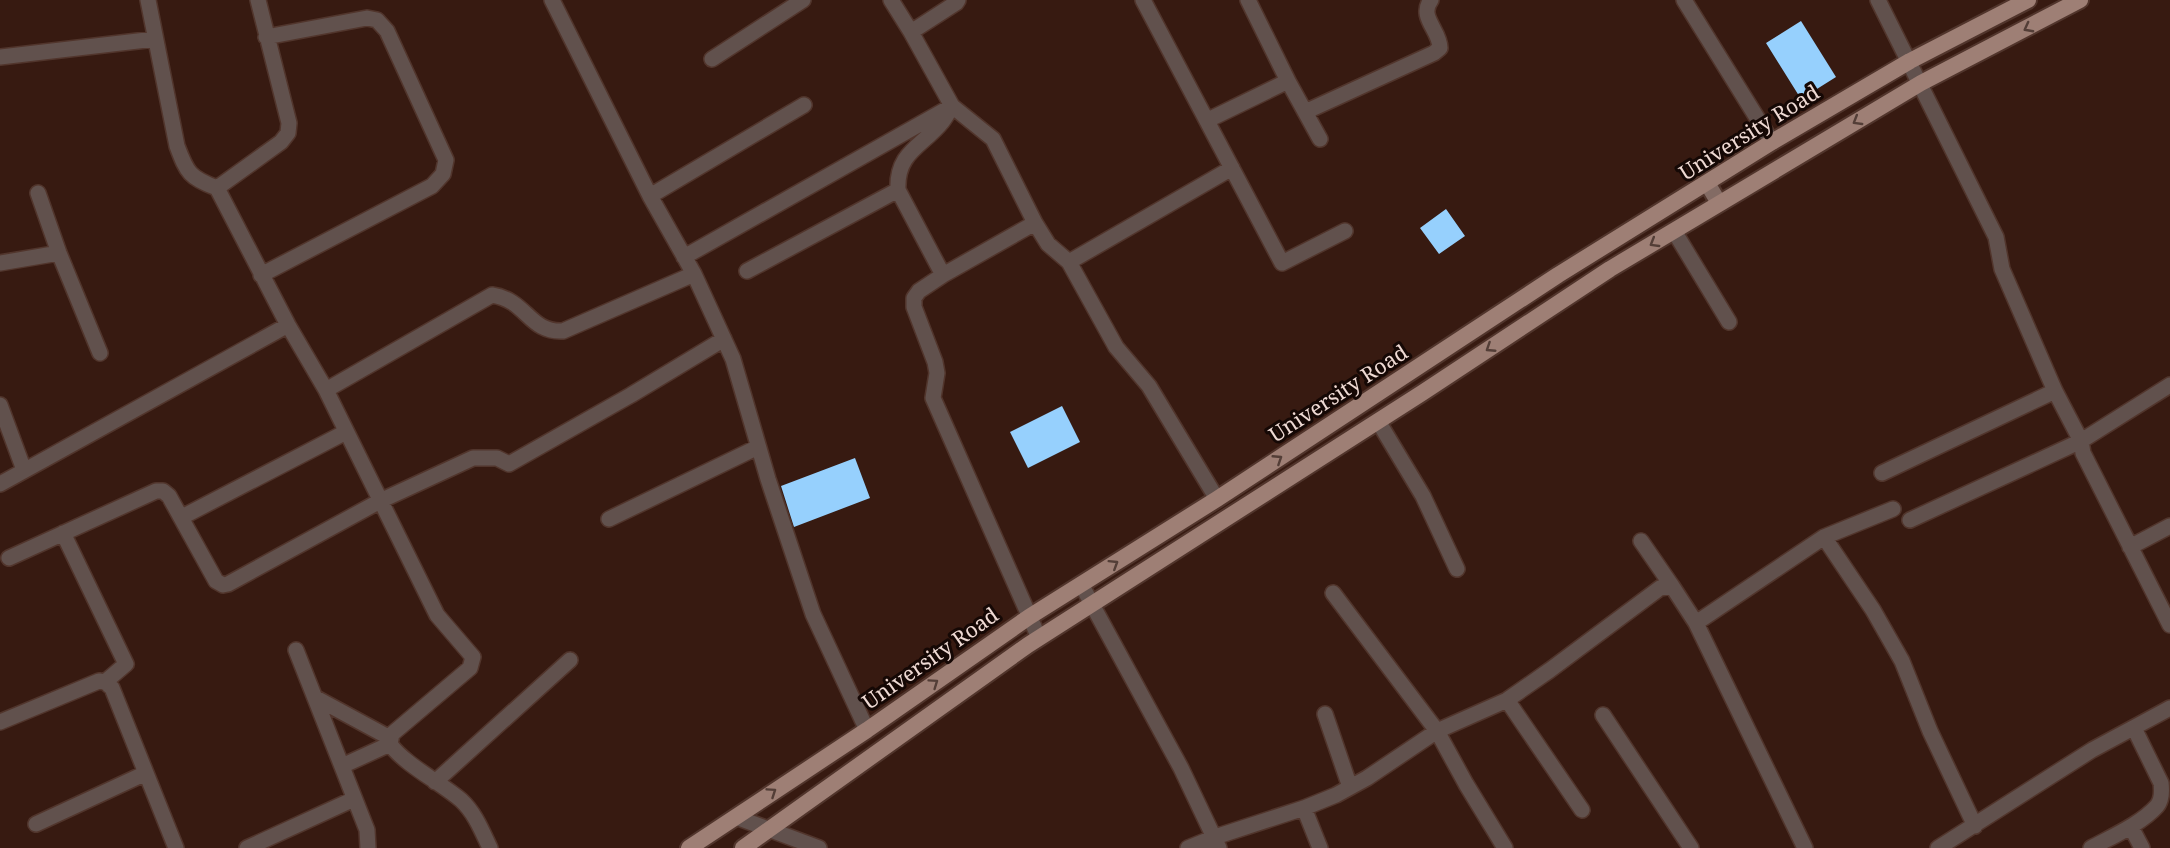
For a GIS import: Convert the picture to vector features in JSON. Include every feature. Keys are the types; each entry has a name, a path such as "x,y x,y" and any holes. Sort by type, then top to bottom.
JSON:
{"main road":[{"name":"University Road","path":"688,848 867,730 1029,616 1217,499 1558,275 1772,142 1910,61 2028,0"},
{"path":"744,848 1039,638 1610,269 1921,83 2080,0"},
{"path":"1707,183 1719,203"}],"street":[{"path":"148,0 177,146 186,169 200,181 217,188 288,326 326,390 437,615 471,655 473,661 470,668 390,741 342,766"},
{"path":"217,188 281,142 288,133 289,123 258,0"},
{"path":"552,0 650,196 694,274 733,359 758,447 813,614 867,730"},
{"path":"712,59 803,0"},
{"path":"891,0 912,32 952,106 993,139 1048,244 1069,262 1116,347 1149,386 1217,499"},
{"path":"912,32 958,0"},
{"path":"1143,0 1282,263 1345,231"},
{"path":"1248,0 1320,139"},
{"path":"1684,0 1772,142"},
{"path":"1878,0 1996,237 2002,269 2055,391 2081,441 2083,453 2170,625"},
{"path":"1305,112 1434,53 1440,48 1440,41 1425,4"},
{"path":"261,274 432,186 443,174 446,160 387,31 377,21 367,18 266,37"},
{"path":"0,57 155,39"},
{"path":"1208,120 1288,81"},
{"path":"650,196 804,105"},
{"path":"684,258 952,106"},
{"path":"943,275 898,190 897,182 910,151 942,122 952,106"},
{"path":"1069,262 1232,168"},
{"path":"747,271 898,190"},
{"path":"38,193 100,353"},
{"path":"1035,223 919,291 914,298 914,307 935,362 937,373 933,398 1039,638"},
{"path":"1674,231 1728,322"},
{"path":"0,262 60,253"},
{"path":"326,390 492,295 513,301 541,327 552,332 563,331 694,274"},
{"path":"0,484 288,326"},
{"path":"9,558 159,490 169,495 216,581 223,585 228,584 380,501 473,458 497,458 509,464 724,339"},
{"path":"1910,520 2081,441 2170,385"},
{"path":"1882,473 2055,391"},
{"path":"0,405 24,470"},
{"path":"1378,421 1423,496 1457,569"},
{"path":"182,517 346,432"},
{"path":"609,519 758,447"},
{"path":"1696,623 1824,537 1893,509"},
{"path":"2130,547 2170,526"},
{"path":"63,533 126,664 105,682"},
{"path":"1824,537 1898,652 1929,731 1975,826"},
{"path":"1641,541 1696,623 1805,848"},
{"path":"1081,584 1181,768 1217,842"},
{"path":"1188,848 1217,842 1304,808 1367,778 1437,731 1507,700 1660,588 1672,586"},
{"path":"1333,593 1437,731 1505,848"},
{"path":"296,650 367,830 368,848"},
{"path":"435,782 570,660"},
{"path":"0,722 99,681 105,682 112,688 176,848"},
{"path":"316,698 390,741 435,782 460,799 472,812 490,848"},
{"path":"1507,700 1582,810"},
{"path":"1938,848 2092,750 2170,708"},
{"path":"1325,714 1350,787"},
{"path":"1603,715 1691,848"},
{"path":"2091,848 2131,827 2158,806 2162,793 2161,783 2134,728"},
{"path":"36,824 146,773"},
{"path":"247,848 354,799"},
{"path":"1304,808 1320,848"},
{"path":"736,817 819,848"},
{"path":"2131,827 2142,848"}],"building":[{"path":"1801,21 1836,77 1801,99 1766,43"},
{"path":"1446,209 1465,236 1439,254 1420,228"},
{"path":"1062,406 1080,442 1028,468 1010,432"},
{"path":"855,458 870,498 794,527 781,486"}]}
